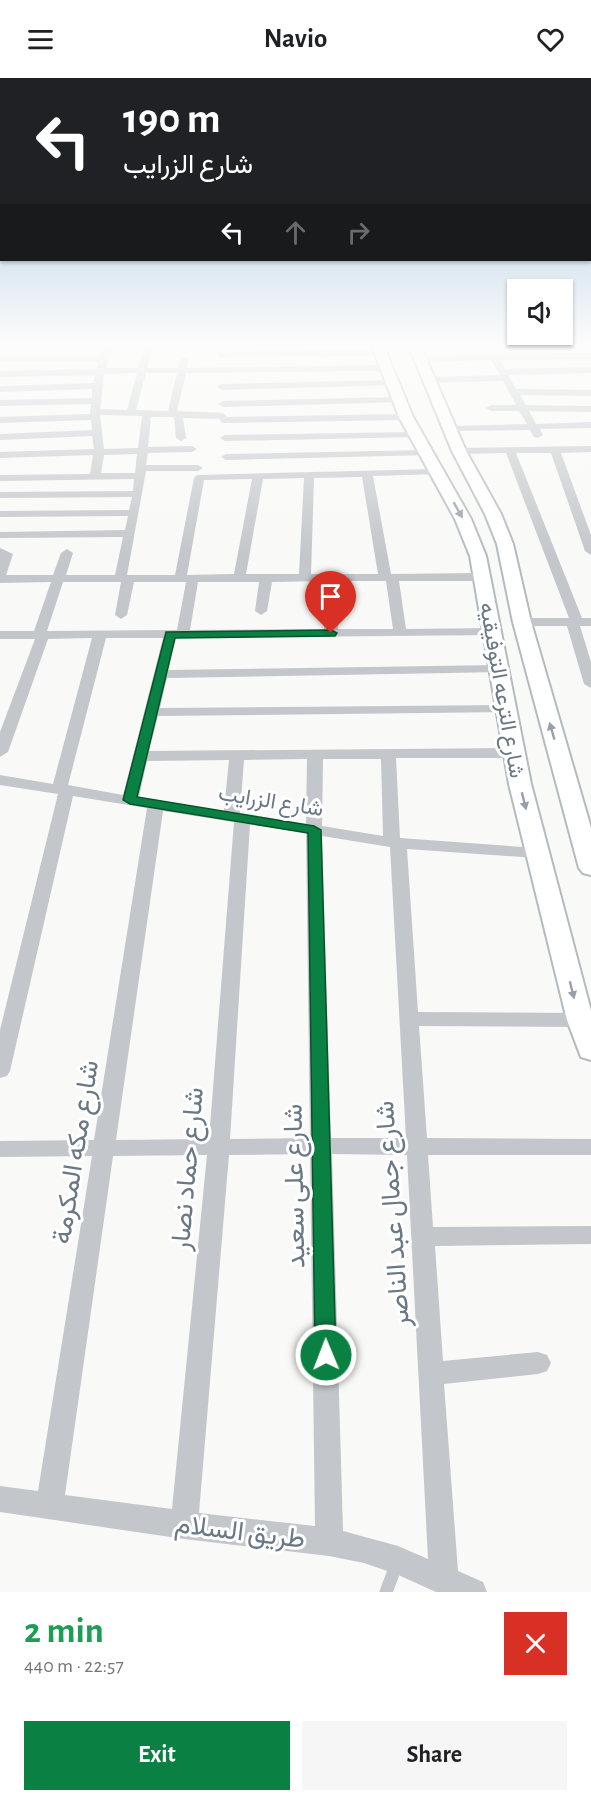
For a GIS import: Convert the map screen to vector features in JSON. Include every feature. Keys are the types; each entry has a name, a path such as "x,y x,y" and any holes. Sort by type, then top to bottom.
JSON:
{"main road":[{"name":"شارع الترعه التوفيقيه","path":"411,415 415,435 471,537 482,577 513,753 580,1020 591,1050"},
{"name":"شارع الترعه التوفيقيه","path":"444,415 459,451 493,514 505,544 522,622 591,868"}],"street":[{"path":"0,420 85,415"},
{"path":"95,415 99,451 95,476"},
{"path":"121,615 147,415"},
{"path":"175,415 182,438"},
{"path":"183,415 224,418 235,415"},
{"path":"224,415 226,476"},
{"path":"528,415 550,450 591,551"},
{"path":"450,429 591,425"},
{"path":"0,437 97,433"},
{"path":"225,438 415,435"},
{"path":"0,455 192,449"},
{"path":"459,451 591,449"},
{"path":"510,450 574,622 591,684"},
{"path":"226,457 425,453"},
{"path":"0,478 95,476 141,472 226,476 435,472"},
{"path":"130,800 160,674 177,635 198,473"},
{"path":"367,474 400,633"},
{"path":"306,578 309,475"},
{"path":"239,578 258,476"},
{"path":"0,495 138,494"},
{"path":"0,514 134,513"},
{"path":"0,535 130,533"},
{"path":"0,552 7,554 0,578 482,577"},
{"path":"0,752 67,553"},
{"path":"261,611 266,578"},
{"path":"331,578 331,633"},
{"path":"522,622 591,622"},
{"path":"0,635 492,632"},
{"path":"0,1071 100,635"},
{"path":"160,674 498,669"},
{"path":"151,712 506,709"},
{"path":"140,756 513,753"},
{"name":"شارع على سعيد","path":"315,754 314,830 329,1542"},
{"name":"شارع جمال عبد الناصر","path":"388,754 409,1019 444,1581"},
{"name":"شارع حماد نصار","path":"184,1525 219,1146 237,818 237,755"},
{"name":"شارع الزرايب","path":"0,780 395,842 537,853"},
{"name":"شارع مكه المكرمة","path":"49,1507 156,805"},
{"path":"409,1019 580,1020"},
{"path":"0,1149 219,1146 591,1147"},
{"path":"422,1237 591,1235"},
{"path":"431,1374 538,1363"},
{"name":"طريق السلام","path":"0,1499 184,1525 329,1542 364,1549 399,1560 473,1592"}],"lane":[{"path":"386,1592 399,1560"}],"route":[{"path":"326,1355 314,830 130,800 170,635 331,633"}]}
